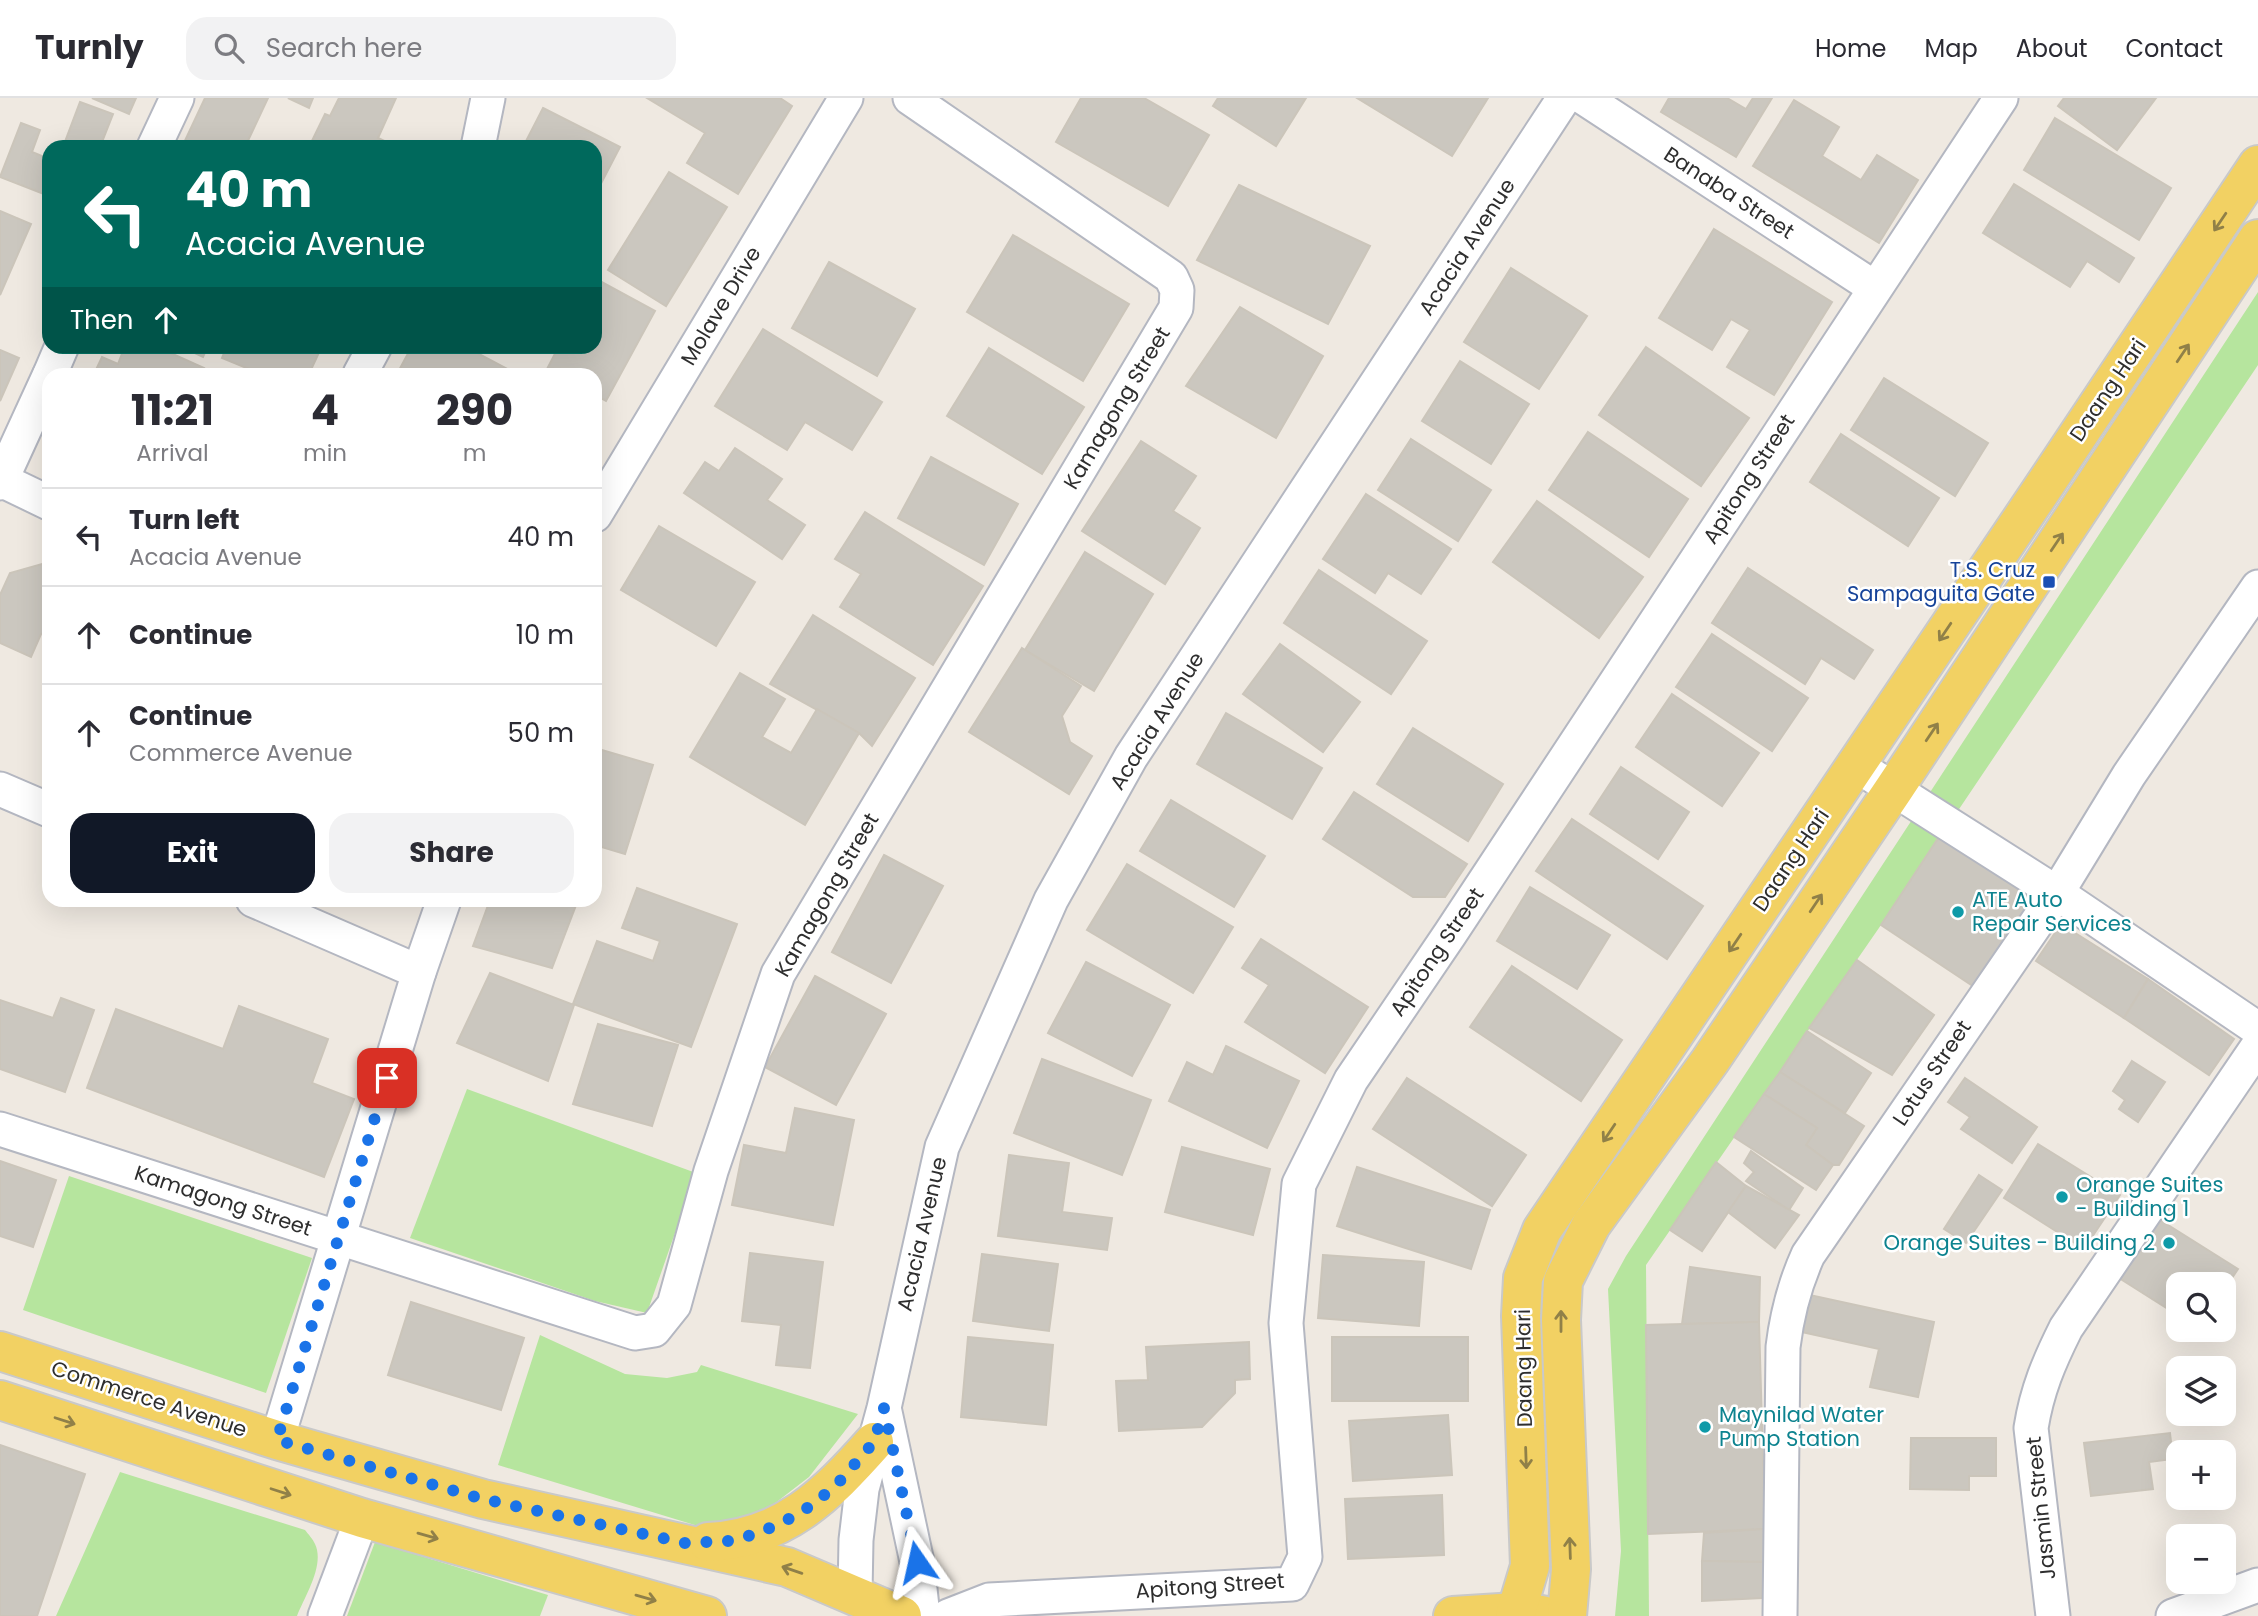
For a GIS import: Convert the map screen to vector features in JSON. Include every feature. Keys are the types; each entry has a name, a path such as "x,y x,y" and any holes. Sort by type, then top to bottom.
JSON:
{"main road":[{"name":"Daang Hari","path":"1516,1614 1530,1566 1521,1317 1523,1278 1542,1230 2258,165"},
{"name":"Daang Hari","path":"1567,1616 1571,1569 1561,1320 1563,1281 1591,1225 1710,1061 1894,789 2258,239"},
{"name":"Commerce Avenue","path":"0,1351 277,1440 483,1499 788,1567 856,1605 902,1616"},
{"path":"0,1400 362,1518 707,1616"},
{"path":"685,1543 729,1541 759,1533 793,1517 815,1503 839,1482 879,1425"},
{"path":"1454,1616 1558,1616"}],"street":[{"path":"157,140 177,98"},
{"path":"479,140 488,98"},
{"name":"Molave Drive","path":"602,503 846,98"},
{"name":"Kamagong Street","path":"0,1129 635,1333 654,1330 674,1305 711,1171 778,974 1176,308 1177,290 1171,277 910,98"},
{"name":"Acacia Avenue","path":"856,1605 856,1540 862,1489 942,1147 1051,900 1131,757 1564,98"},
{"name":"Banaba Street","path":"1584,98 1875,288"},
{"name":"Apitong Street","path":"948,1616 989,1600 1292,1584 1305,1557 1286,1323 1299,1184 1351,1080 2001,98"},
{"path":"42,390 1,481 42,500"},
{"name":"Lotus Street","path":"1780,1616 1783,1347 1788,1311 1808,1255 2057,893 2129,775 2258,587"},
{"path":"1854,764 2057,893 2258,1028"},
{"path":"0,789 42,807"},
{"path":"269,907 419,972"},
{"path":"277,1440 419,972 442,907"},
{"name":"Jasmin Street","path":"2053,1616 2031,1428 2036,1397 2066,1328 2258,1046"},
{"name":"Acacia Avenue","path":"879,1425 917,1562 923,1616"},
{"path":"325,1616 362,1518"},
{"path":"2174,1616 2258,1585"}],"green space":[{"path":"2258,292 2258,365 1881,925 1646,1265 1649,1616 1615,1616 1621,1551 1608,1289 1626,1256"},
{"path":"467,1089 696,1173 647,1313 595,1301 410,1238"},
{"path":"69,1176 312,1258 266,1393 23,1310"},
{"path":"540,1335 625,1374 667,1378 697,1372 701,1365 858,1414 809,1477 752,1521 698,1526 498,1465"},
{"path":"120,1472 305,1530 315,1544 318,1561 313,1580 297,1616 56,1616"},
{"path":"375,1542 548,1595 540,1616 347,1616"}],"building":[{"path":"92,98 136,98 129,114"},
{"path":"205,98 268,98 248,140 185,140"},
{"path":"288,98 313,98 309,108"},
{"path":"339,98 396,98 378,138 382,140 312,140 325,114 330,116"},
{"path":"647,98 780,98 792,106 738,194 687,163 705,133"},
{"path":"1081,98 1144,98 1209,135 1168,206 1056,142"},
{"path":"1218,98 1306,98 1276,146 1213,106"},
{"path":"1357,98 1488,98 1452,156"},
{"path":"1669,98 1727,98 1746,109 1753,98 1772,98 1736,157 1661,112"},
{"path":"2064,98 2156,98 2117,150 2058,106"},
{"path":"1794,100 1839,127 1822,156 1861,180 1877,155 1918,180 1879,243 1753,166"},
{"path":"80,102 113,114 103,140 66,140"},
{"path":"543,108 620,147 602,182 602,140 527,140"},
{"path":"2055,118 2171,188 2139,240 2024,170"},
{"path":"21,123 40,130 32,152 42,156 42,193 0,177"},
{"path":"669,172 727,207 666,306 608,270"},
{"path":"2014,184 2134,258 2119,282 2087,261 2070,287 1983,233"},
{"path":"1239,185 1370,246 1328,324 1197,260"},
{"path":"0,211 31,224 0,295"},
{"path":"1714,229 1832,302 1774,395 1727,367 1750,330 1731,319 1712,350 1659,318"},
{"path":"1013,235 1129,304 1083,381 967,312"},
{"path":"829,262 915,309 877,376 792,328"},
{"path":"1511,268 1587,316 1539,389 1464,342"},
{"path":"602,282 655,311 606,401 602,399 602,368 548,368 555,354 602,354"},
{"path":"1240,307 1323,356 1276,438 1186,386"},
{"path":"763,329 882,402 852,450 805,422 787,450 715,406"},
{"path":"1646,347 1749,418 1701,486 1599,415"},
{"path":"989,348 1084,407 1042,474 947,416"},
{"path":"0,350 19,358 0,401"},
{"path":"122,354 173,354 204,368 97,368 102,357 118,364"},
{"path":"224,354 318,354 312,368 246,368 222,358"},
{"path":"408,354 479,354 506,368 400,368"},
{"path":"1460,361 1529,404 1491,464 1422,421"},
{"path":"1884,378 1988,443 1955,496 1851,430"},
{"path":"1588,432 1688,499 1649,557 1549,490"},
{"path":"1841,434 1939,498 1908,546 1810,482"},
{"path":"1411,439 1491,490 1458,541 1378,490"},
{"path":"1141,441 1196,476 1173,511 1200,528 1165,584 1082,531"},
{"path":"735,448 782,479 767,500 805,525 782,559 684,493 705,462 719,471"},
{"path":"931,457 1018,504 984,565 898,518"},
{"path":"1366,494 1451,549 1421,594 1388,573 1375,593 1323,559"},
{"path":"1537,501 1643,577 1599,638 1493,562"},
{"path":"865,512 983,586 933,665 840,607 861,574 835,559"},
{"path":"659,526 755,582 716,646 621,590"},
{"path":"1085,552 1153,594 1094,691 1025,650"},
{"path":"42,564 42,634 31,657 0,643 0,595 10,573"},
{"path":"1748,568 1873,650 1854,679 1821,658 1805,684 1712,623"},
{"path":"1319,570 1427,641 1391,694 1284,623"},
{"path":"813,615 915,678 872,746 859,733 770,684"},
{"path":"1712,634 1808,698 1772,751 1676,687"},
{"path":"1280,644 1360,702 1323,752 1243,694"},
{"path":"1022,648 1081,686 1062,716 1070,742 1092,756 1069,794 969,732"},
{"path":"740,673 785,699 762,737 791,753 817,709 859,733 805,825 690,757"},
{"path":"1672,694 1759,753 1722,806 1636,747"},
{"path":"1226,713 1322,768 1292,819 1197,764"},
{"path":"1413,728 1503,784 1468,841 1377,784"},
{"path":"602,750 653,765 625,854 602,847"},
{"path":"1621,767 1689,812 1658,859 1590,814"},
{"path":"1354,792 1467,864 1445,897 1413,897 1323,839"},
{"path":"1171,800 1265,856 1234,907 1140,851"},
{"path":"1572,819 1703,906 1667,959 1536,871"},
{"name":"ATE Auto Repair Services","path":"1939,837 2035,900 1976,988 1881,925"},
{"path":"884,855 943,886 891,983 832,952"},
{"path":"1127,864 1233,927 1193,993 1087,930"},
{"path":"1530,887 1610,935 1577,989 1497,941"},
{"path":"637,888 737,924 691,1047 573,1004 597,941 653,961 660,941 622,928"},
{"path":"487,907 575,907 552,968 473,946"},
{"path":"2061,924 2148,979 2124,1018 2036,961"},
{"path":"1261,939 1368,1007 1325,1073 1245,1022 1269,985 1242,968"},
{"path":"1857,960 1934,1015 1892,1075 1809,1028"},
{"path":"1086,962 1170,1005 1132,1076 1048,1033"},
{"path":"1512,966 1622,1040 1581,1101 1470,1027"},
{"path":"490,973 574,1005 548,1081 457,1043"},
{"path":"815,976 886,1014 836,1105 765,1067"},
{"path":"2148,979 2234,1039 2209,1075 2124,1018"},
{"path":"61,998 94,1010 65,1092 0,1069 0,1000 53,1018"},
{"path":"239,1006 328,1039 312,1083 354,1099 324,1177 87,1088 116,1009 223,1049"},
{"path":"598,1024 678,1045 652,1126 573,1104"},
{"path":"1807,1031 1871,1073 1845,1113 1780,1072"},
{"path":"1226,1046 1299,1081 1267,1148 1169,1101 1187,1062 1213,1075"},
{"path":"1042,1059 1151,1100 1122,1175 1014,1133"},
{"path":"2132,1061 2165,1082 2138,1122 2119,1109 2125,1100 2113,1091"},
{"path":"1780,1072 1864,1126 1839,1165 1833,1165 1806,1145 1817,1128 1764,1094"},
{"path":"1407,1078 1526,1155 1492,1206 1373,1129"},
{"path":"1965,1078 2037,1127 2012,1163 1961,1129 1970,1117 1948,1102"},
{"path":"1764,1094 1817,1128 1806,1145 1833,1165 1816,1190 1734,1137"},
{"path":"795,1108 854,1120 833,1225 732,1205 744,1145 786,1153"},
{"name":"Orange Suites - Building 1","path":"2038,1144 2120,1195 2084,1249 2004,1198"},
{"path":"1182,1147 1270,1169 1253,1235 1165,1212"},
{"path":"1751,1151 1803,1188 1789,1210 1746,1181 1754,1172 1744,1163"},
{"path":"1009,1155 1069,1163 1062,1212 1112,1218 1107,1250 998,1236"},
{"path":"0,1161 56,1180 33,1247 0,1236"},
{"path":"1716,1162 1746,1186 1702,1251 1670,1230"},
{"path":"1357,1167 1490,1210 1471,1269 1337,1226"},
{"path":"1979,1175 2002,1190 1966,1243 1944,1229"},
{"path":"1746,1186 1799,1215 1775,1248 1728,1212"},
{"name":"Orange Suites - Building 2","path":"2157,1218 2238,1269 2236,1272 2166,1272 2166,1308 2119,1278"},
{"path":"750,1253 823,1262 810,1368 776,1365 781,1325 742,1321"},
{"path":"982,1254 1058,1264 1049,1331 973,1321"},
{"path":"1323,1255 1424,1262 1419,1326 1318,1318"},
{"path":"1690,1267 1760,1277 1759,1322 1682,1324"},
{"path":"1805,1294 1934,1322 1918,1397 1870,1387 1879,1349 1797,1331"},
{"path":"411,1302 524,1338 501,1410 388,1375"},
{"name":"Maynilad Water Pump Station","path":"1759,1322 1765,1529 1648,1534 1646,1325"},
{"path":"968,1337 1053,1345 1046,1425 961,1417"},
{"path":"1332,1337 1468,1337 1468,1401 1332,1401"},
{"path":"1249,1342 1250,1379 1235,1380 1235,1393 1202,1427 1119,1431 1116,1381 1148,1380 1146,1347"},
{"path":"1448,1415 1452,1475 1353,1481 1349,1421"},
{"path":"2170,1433 2171,1440 2166,1440 2166,1460 2149,1462 2153,1489 2091,1496 2084,1443"},
{"path":"1911,1438 1996,1438 1996,1476 1969,1476 1969,1490 1910,1489"},
{"path":"0,1445 85,1474 37,1616 0,1616"},
{"path":"1442,1495 1444,1555 1348,1559 1345,1499"},
{"path":"1765,1529 1764,1562 1702,1561 1704,1533"},
{"path":"1702,1561 1764,1562 1762,1598 1702,1601"}],"place":[{"name":"T.S. Cruz Sampaguita Gate","path":"2049,582"},
{"name":"ATE Auto Repair Services","path":"1958,912"},
{"name":"Orange Suites - Building 1","path":"2062,1197"},
{"name":"Orange Suites - Building 2","path":"2169,1243"},
{"name":"Maynilad Water Pump Station","path":"1705,1427"}],"route":[{"path":"387,1078 277,1440 483,1499 685,1543 729,1541 759,1533 815,1503 839,1482 874,1442 884,1408 917,1562"}]}
